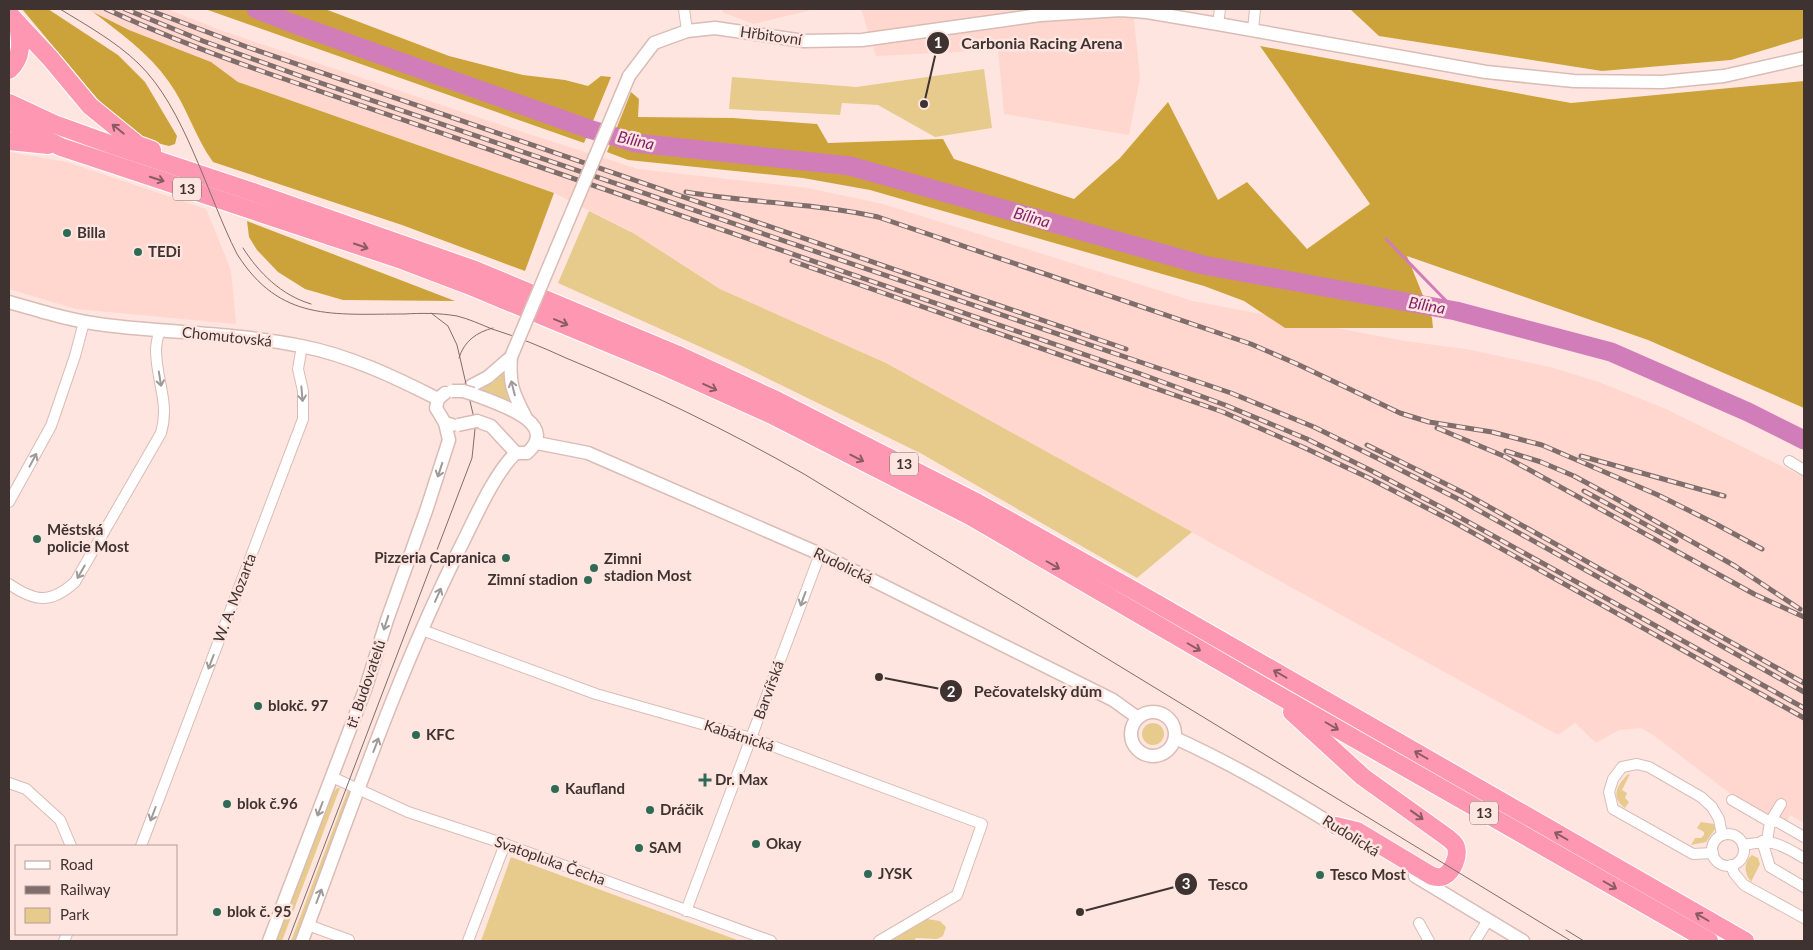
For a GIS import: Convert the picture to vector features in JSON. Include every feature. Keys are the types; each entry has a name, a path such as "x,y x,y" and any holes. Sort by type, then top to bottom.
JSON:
{"highway":[{"path":"9,70 16,62 21,51 13,19"},
{"path":"13,19 50,58 90,106 138,145 256,193"},
{"name":"13","path":"9,103 54,124 115,146 475,270 546,298 776,400 868,445 978,503 1745,941"},
{"name":"13","path":"9,121 61,147 402,260 538,313 770,414 970,516 1259,684 1709,941"},
{"path":"9,141 61,147"},
{"path":"1259,684 1363,777 1456,845 1455,863 1445,876 1432,876 1357,831 1336,826"}],"street":[{"path":"684,9 687,31"},
{"path":"1218,24 1220,9"},
{"path":"1253,30 1255,9"},
{"name":"Hřbitovní","path":"511,357 629,76 654,43 687,31 716,28 804,41 862,40 1040,15 1121,10 1147,12 1218,24 1486,72 1574,81 1662,82 1724,76 1804,58"},
{"name":"Chomutovská","path":"9,302 84,322 302,346 339,356 408,383 438,399"},
{"path":"9,502 51,426 75,356 84,322"},
{"path":"9,584 32,597 47,598 62,594 75,582 161,433 165,419 156,350 159,331"},
{"name":"W. A. Mozarta","path":"141,845 303,419 302,391 298,369 302,346"},
{"path":"465,391 488,378 511,357"},
{"path":"511,357 510,376 513,394 538,435 537,443 527,453 516,453 492,426 477,421 451,424 436,408 438,399 447,392 465,391 525,416"},
{"name":"tř. Budovatelů","path":"269,941 366,687 449,440 451,424"},
{"name":"Rudolická","path":"537,443 588,452 820,554 1112,700 1138,718"},
{"name":"tř. Budovatelů","path":"302,941 358,791 422,630 474,520 507,461 516,453"},
{"path":"1789,461 1804,470"},
{"name":"Barvířská","path":"686,911 820,554"},
{"name":"Kabátnická","path":"422,630 604,697 751,738 982,824 957,895 879,941"},
{"path":"1150,712 1164,714 1173,725 1174,738 1172,744 1163,753 1157,755 1144,754 1134,744 1132,738 1134,724 1138,718 1150,712"},
{"name":"Rudolická","path":"1174,738 1203,751 1295,802 1523,941"},
{"path":"1712,853 1693,854 1613,809 1609,792 1612,778 1622,767 1637,764 1649,767 1701,797 1712,807 1718,819 1722,836"},
{"name":"Svatopluka Čecha","path":"332,778 408,812 505,844 771,941"},
{"path":"9,784 26,789 60,820 71,845"},
{"path":"1732,800 1770,822 1778,822 1804,837"},
{"path":"1781,804 1770,822 1764,841 1770,867 1804,887"},
{"path":"1722,836 1735,836 1743,845 1741,858 1732,865 1725,866 1712,853 1715,842 1722,836"},
{"path":"1743,845 1764,841 1777,842 1804,858"},
{"path":"468,941 505,844"},
{"path":"1732,865 1734,872 1744,885 1804,918"},
{"path":"1475,941 1488,920"},
{"path":"1419,923 1428,941"},
{"path":"308,925 349,940"}],"shaded area":[{"path":"22,9 48,9 118,55 145,82 177,136 175,144 169,146 138,138 117,121"},
{"path":"86,9 167,9 223,31 638,169 808,188 883,204 1193,301 1405,341 1466,349 1550,367 1599,382 1666,409 1804,477 1804,823 1790,815 1786,823 1732,795 1641,728 1619,730 1596,743 1575,723 1558,735 886,363 720,289 628,230 554,193 238,82 211,62 129,30"},
{"path":"205,9 325,9 449,56 523,75 565,80 588,86 601,76 611,77 584,143"},
{"path":"721,9 815,9 754,24 724,13"},
{"path":"861,9 1133,9 1140,78 1129,135 1004,114 998,50 876,56"},
{"path":"1350,9 1804,9 1804,38 1731,60 1602,71 1379,36"},
{"path":"93,12 129,30 211,62 238,82 554,193 525,271 402,225 213,162 175,92 161,72 134,44"},
{"path":"1260,46 1571,103 1804,81 1804,408 1648,340 1407,256 1432,318 1433,328 1285,328 1244,301 1204,286 870,190 803,178 628,160 607,152 631,92 639,99 638,117 733,118 817,124 828,143 943,139 954,159 1074,199 1120,158 1168,102 1218,200 1247,182 1307,249 1370,204"},
{"path":"9,152 67,162 206,209 231,270 236,324 76,309 9,289"},
{"path":"247,221 455,301 343,300 305,289 278,272 257,250 249,237"}],"green space":[{"path":"984,69 992,128 935,137 878,105 842,103 840,115 729,109 732,77 856,87"},
{"path":"589,211 633,233 720,289 886,363 1192,532 1137,578 922,454 734,362 558,283"},
{"path":"503,371 509,400 508,402 481,390"},
{"path":"1153,723 1161,726 1164,734 1161,742 1153,745 1145,742 1142,734 1145,726"},
{"path":"1630,774 1622,790 1627,793 1625,798 1629,802 1625,808 1618,800 1617,792 1623,779"},
{"path":"337,788 340,788 282,941 276,941 333,793"},
{"path":"348,790 351,794 296,941 291,941"},
{"path":"1701,822 1714,824 1715,829 1706,842 1691,845 1695,838 1701,838 1704,835 1704,832 1697,828"},
{"path":"1752,855 1758,858 1760,864 1751,882 1747,875 1746,865"},
{"path":"511,857 740,941 481,941"},
{"path":"927,919 940,921 946,927 943,936 937,939 916,938 914,941 890,941"}],"waterway":[{"name":"Bílina","path":"256,9 589,129 636,143 850,166 1203,265 1456,311 1611,352 1748,412 1804,440"},
{"path":"1386,239 1456,311"}],"tram line":[{"path":"60,9 120,48 138,63 155,82 169,104 194,153 237,254 254,276 271,292 290,303 310,310 331,313 430,314 461,317 548,350 687,412 804,474 1571,941"},
{"path":"243,248 256,266 272,282 290,295 311,304"},
{"path":"288,941 472,458 475,429 457,345 448,326 431,313"},
{"path":"459,358 464,347 472,338 493,328"},
{"path":"1566,930 1584,941"}],"railway":[{"path":"106,9 165,35 246,66 1138,373 1225,405 1307,439 1372,471 1452,513 1804,708"},
{"path":"125,9 203,41 306,78 1231,393 1314,427 1460,500 1804,692"},
{"path":"146,9 247,47 1126,349"},
{"path":"686,192 854,212 878,217 1251,344 1400,413 1429,422 1492,432 1542,445 1658,495 1762,549"},
{"path":"792,261 1223,412 1305,448 1369,478 1450,520 1804,718"},
{"path":"1437,428 1506,457 1754,594 1804,617"},
{"path":"1367,445 1466,494 1804,683"},
{"path":"1506,451 1541,462 1574,476 1735,566 1800,609"},
{"path":"1581,456 1724,496"},
{"path":"1584,491 1676,541"}],"place":[{"name":"Carbonia Racing Arena","path":"924,104"},
{"name":"Billa","path":"67,233"},
{"name":"TEDi","path":"138,252"},
{"name":"Městská policie Most","path":"37,539"},
{"name":"Pizzeria Capranica","path":"506,558"},
{"name":"Zimni stadion Most","path":"594,568"},
{"name":"Zimní stadion","path":"588,580"},
{"name":"Pečovatelský dům","path":"879,677"},
{"name":"blokč. 97","path":"258,706"},
{"name":"KFC","path":"416,735"},
{"name":"Dr. Max","path":"705,780"},
{"name":"Kaufland","path":"555,789"},
{"name":"blok č.96","path":"227,804"},
{"name":"Dráčik","path":"650,810"},
{"name":"Okay","path":"756,844"},
{"name":"SAM","path":"639,848"},
{"name":"JYSK","path":"868,874"},
{"name":"Tesco Most","path":"1320,875"},
{"name":"blok č. 95","path":"217,912"},
{"name":"Tesco","path":"1080,912"}]}
